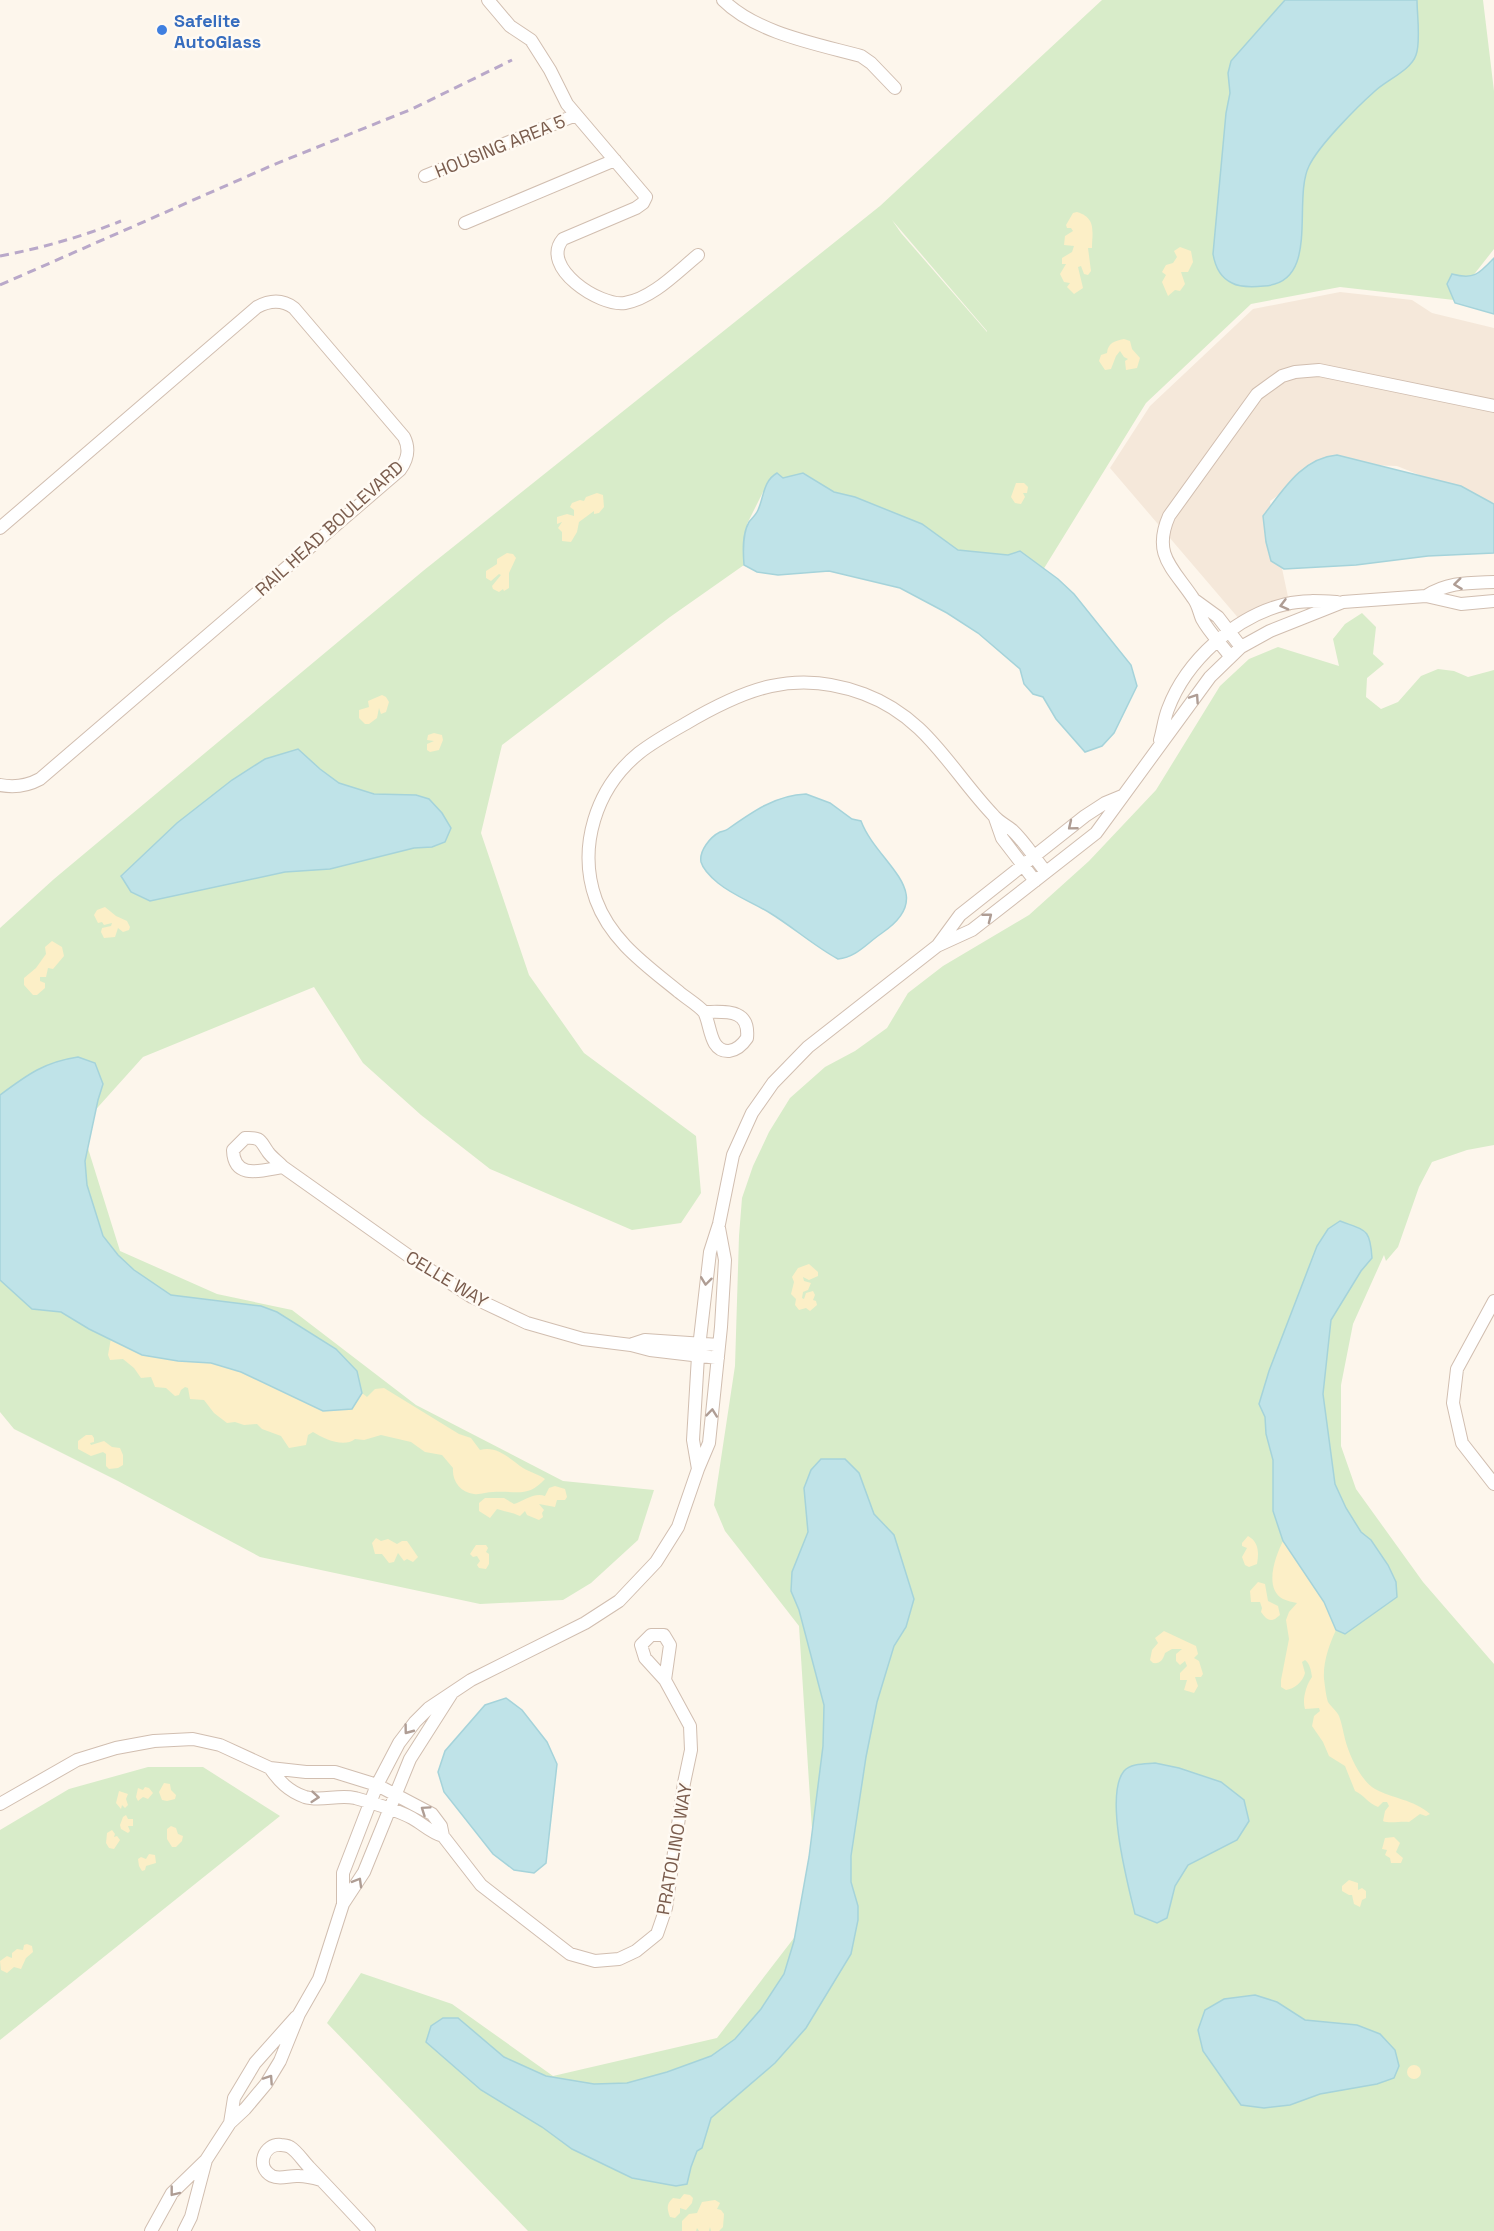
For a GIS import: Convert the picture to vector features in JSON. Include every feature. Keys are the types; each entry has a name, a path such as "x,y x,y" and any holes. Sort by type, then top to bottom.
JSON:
{"street":[{"name":"HOUSING AREA 5","path":"488,0 510,26 531,40 550,70 561,95 644,193 645,200 636,208 563,239 558,247 557,255 566,273 598,297 616,304 624,303 645,297 698,255"},
{"path":"723,0 731,8 753,21 780,32 861,56 895,88"},
{"name":"HOUSING AREA 5","path":"425,176 576,115"},
{"path":"465,223 615,160"},
{"name":"RAIL HEAD BOULEVARD","path":"0,528 257,307 273,301 280,301 294,308 404,437 408,449 407,458 400,470 40,779 17,787 0,785"},
{"path":"1230,656 1202,618 1195,600 1167,562 1162,544 1164,526 1251,402 1273,381 1290,373 1319,370 1494,406"},
{"path":"1425,596 1441,587 1462,583 1494,582"},
{"path":"1159,745 1167,711 1181,683 1197,662 1219,641 1256,616 1286,604 1308,601 1342,602 1425,596 1461,604 1494,601"},
{"path":"1195,600 1218,617 1241,647"},
{"path":"698,1469 693,1440 699,1350 710,1252 719,1224 733,1155 752,1113 773,1083 808,1047 937,946 972,930 1096,833 1210,677 1230,656 1241,647 1270,631 1342,602"},
{"path":"704,1012 621,943 603,916 591,884 588,851 590,834 598,808 621,771 651,744 725,700 750,690 782,684 829,684 878,700 909,719 941,750 995,817 1013,831 1046,872"},
{"path":"937,946 960,915 1085,816 1105,803 1122,796"},
{"path":"995,817 1002,838 1035,881"},
{"name":"CELLE WAY","path":"283,1167 413,1259 472,1297 527,1323 583,1339 632,1345 645,1340 699,1350 718,1358"},
{"path":"343,1904 343,1873 377,1785 399,1743 415,1722 429,1708 493,1667 585,1623 619,1601 656,1562 678,1527 709,1443 718,1358 724,1260 719,1224"},
{"path":"1494,1301 1457,1369 1453,1403 1462,1443 1494,1484"},
{"name":"CELLE WAY","path":"699,1350 719,1345"},
{"name":"PRATOLINO WAY","path":"270,1768 335,1772 377,1785 396,1794 432,1814 441,1826 443,1836 481,1885 570,1954 595,1961 619,1959 636,1951 657,1934 666,1908 691,1750 690,1726 665,1680"},
{"path":"151,2231 172,2193 206,2160 230,2123 266,2084 280,2061 299,2014 319,1978 343,1904 364,1872 410,1760 452,1692"},
{"path":"0,1804 77,1760 116,1748 154,1741 193,1739 220,1744 270,1768"},
{"name":"PRATOLINO WAY","path":"270,1768 280,1783 307,1797 320,1799 342,1796 370,1803 412,1818 434,1834 443,1836"},
{"path":"230,2123 234,2098 255,2063 299,2014"},
{"path":"321,2180 300,2176 274,2177 268,2174 264,2167 263,2154 271,2147 290,2146 369,2231"},
{"path":"184,2231 191,2217 206,2160"}],"shaded area":[{"path":"1340,292 1412,300 1432,313 1494,328 1494,505 1397,466 1340,464 1299,481 1270,501 1291,611 1240,620 1110,468 1150,406 1253,309"}],"green space":[{"path":"1102,0 1483,0 1494,91 1494,249 1454,300 1340,287 1251,304 1146,403 1043,570 1020,551 1008,555 958,550 903,517 855,497 834,492 803,473 763,492 747,524 744,565 670,617 502,745 481,833 529,975 584,1053 696,1136 701,1193 681,1223 632,1230 490,1169 421,1115 363,1063 314,987 143,1057 81,1126 120,1251 217,1294 292,1310 416,1405 563,1481 654,1490 638,1540 591,1583 563,1600 480,1604 260,1557 118,1481 14,1429 0,1412 0,928 54,879 423,571 880,206","holes":["892,220 987,331 901,233"]},
{"path":"1362,613 1376,627 1373,654 1384,664 1367,678 1366,697 1381,709 1398,702 1421,676 1438,669 1454,671 1468,677 1494,670 1494,1145 1467,1150 1432,1162 1419,1187 1398,1247 1386,1261 1384,1255 1353,1324 1341,1385 1341,1446 1356,1489 1423,1582 1494,1664 1494,2231 528,2231 327,2023 361,1973 452,2004 553,2076 717,2038 817,1908 799,1626 725,1531 714,1505 735,1366 742,1198 753,1166 769,1132 790,1098 825,1067 855,1051 887,1028 908,993 943,966 1029,915 1089,861 1156,790 1220,686 1249,659 1278,647 1339,666 1333,639 1345,624"},
{"path":"148,1767 203,1767 280,1816 0,2040 0,1830 69,1789"}],"sand":[{"path":"1077,212 1091,222 1092,248 1088,248 1091,271 1088,275 1084,274 1081,266 1078,267 1083,288 1074,294 1067,287 1070,283 1064,282 1060,274 1066,264 1062,264 1062,258 1072,252 1074,246 1064,245 1065,236 1073,231 1066,225 1073,213"},
{"path":"1180,247 1191,251 1193,262 1188,272 1181,272 1185,284 1180,291 1175,290 1168,296 1162,282 1166,275 1162,272 1166,265 1173,263 1177,257 1174,251"},
{"path":"1124,339 1130,341 1132,349 1140,358 1137,368 1126,370 1125,361 1128,359 1120,351 1111,369 1105,370 1099,361 1101,355 1107,353 1112,343"},
{"path":"1016,483 1024,483 1028,487 1027,493 1023,493 1025,497 1021,504 1015,503 1011,497"},
{"path":"597,493 603,495 604,507 599,513 594,514 594,511 579,522 577,532 571,542 562,541 562,532 558,528 562,522 557,524 557,517 567,514 574,516 574,510 570,507 572,503 584,501 586,497"},
{"path":"507,553 513,554 516,558 509,573 509,588 499,592 492,586 501,575 499,574 491,581 486,578 486,571 497,564 497,559"},
{"path":"382,695 389,702 386,712 381,714 379,708 377,718 365,724 359,718 359,710 369,707 368,701"},
{"path":"434,733 442,735 443,740 439,750 430,752 427,750 427,744 434,741 427,740 428,735"},
{"path":"105,907 127,921 129,930 123,932 118,928 115,937 104,938 102,928 111,926 112,923 104,925 102,922 98,923 94,915 97,910"},
{"path":"52,941 62,947 64,956 53,969 48,968 46,977 40,977 40,981 45,983 45,988 37,995 33,995 24,985 24,978 36,968 46,954 45,947"},
{"path":"809,1264 818,1272 818,1276 809,1280 803,1277 804,1281 811,1283 808,1290 803,1292 802,1298 804,1299 806,1293 813,1291 815,1295 813,1300 817,1305 810,1311 806,1308 799,1310 795,1305 796,1299 791,1294 794,1282 792,1277 798,1268"},
{"path":"111,1338 142,1355 178,1361 211,1363 241,1372 323,1411 352,1409 362,1393 367,1397 375,1389 384,1388 459,1434 471,1438 480,1450 498,1451 523,1468 545,1479 526,1491 469,1493 458,1485 453,1468 442,1455 425,1452 411,1442 381,1435 340,1443 313,1432 308,1435 306,1445 289,1448 281,1436 262,1429 257,1424 227,1423 214,1413 204,1400 190,1399 188,1388 185,1387 179,1395 175,1396 166,1388 155,1387 151,1377 141,1378 123,1359 110,1360 108,1355"},
{"path":"86,1435 92,1435 94,1438 91,1445 104,1441 112,1447 120,1448 123,1465 109,1469 106,1466 106,1454 103,1452 91,1456 78,1449 78,1441"},
{"path":"555,1486 565,1489 567,1497 565,1500 557,1500 555,1507 539,1504 544,1510 543,1517 539,1520 527,1515 525,1511 520,1516 497,1509 490,1518 479,1511 479,1503 485,1498 504,1498 514,1504 533,1496 545,1496 549,1488"},
{"path":"1248,1536 1254,1541 1258,1552 1257,1564 1249,1567 1245,1565 1242,1557 1247,1548 1242,1546 1242,1543"},
{"path":"376,1538 381,1541 388,1539 397,1544 407,1541 418,1557 413,1562 407,1559 404,1561 398,1553 394,1562 389,1563 382,1554 375,1554 372,1543"},
{"path":"1283,1541 1324,1602 1336,1630 1326,1660 1324,1679 1328,1702 1339,1716 1356,1767 1375,1789 1417,1805 1430,1814 1426,1816 1420,1814 1409,1822 1386,1822 1383,1821 1385,1811 1389,1806 1387,1802 1383,1802 1378,1807 1355,1791 1345,1766 1329,1756 1312,1726 1314,1716 1320,1711 1319,1708 1305,1709 1305,1693 1312,1677 1305,1660 1302,1662 1305,1673 1300,1682 1295,1687 1286,1690 1281,1687 1289,1639 1286,1620 1289,1612 1297,1603 1283,1599 1277,1594 1272,1580 1277,1554"},
{"path":"476,1545 486,1545 488,1548 486,1552 489,1554 489,1564 486,1569 479,1568 477,1565 480,1561 477,1556 473,1557 470,1554"},
{"path":"1258,1582 1265,1584 1268,1601 1278,1606 1280,1615 1273,1620 1261,1612 1260,1602 1251,1602 1250,1591"},
{"path":"1164,1631 1196,1646 1198,1654 1194,1658 1199,1661 1203,1674 1201,1677 1195,1677 1198,1686 1194,1693 1184,1690 1187,1680 1180,1680 1180,1673 1187,1666 1185,1661 1180,1665 1176,1661 1176,1654 1182,1649 1172,1649 1165,1653 1158,1663 1150,1660 1152,1650 1158,1643 1155,1638"},
{"path":"164,1783 170,1784 171,1790 176,1795 175,1799 162,1800 159,1792"},
{"path":"145,1787 153,1793 148,1799 143,1797 138,1801 136,1797 138,1788 143,1790"},
{"path":"119,1791 128,1794 126,1799 128,1805 125,1808 122,1805 121,1809 116,1803"},
{"path":"126,1815 128,1819 133,1819 133,1826 128,1826 130,1831 128,1833 121,1829 120,1825"},
{"path":"171,1826 183,1836 182,1841 176,1847 172,1847 167,1839 167,1829"},
{"path":"112,1830 114,1837 117,1836 120,1840 114,1849 109,1848 106,1843 107,1833"},
{"path":"1394,1837 1400,1843 1396,1852 1403,1858 1401,1863 1391,1863 1390,1858 1385,1855 1387,1850 1382,1849 1385,1838"},
{"path":"149,1854 155,1855 156,1863 146,1866 142,1871 138,1859 141,1857 146,1859"},
{"path":"1349,1880 1358,1883 1358,1890 1362,1888 1366,1891 1366,1898 1362,1900 1360,1907 1354,1904 1352,1895 1342,1891 1342,1886"},
{"path":"24,1945 32,1946 33,1952 26,1958 21,1969 14,1967 7,1973 1,1970 0,1961 7,1956 12,1958 12,1953 17,1949 23,1950"},
{"path":"1411,2065 1417,2065 1421,2072 1417,2079 1411,2079 1407,2075 1407,2069"},
{"path":"684,2194 693,2198 692,2203 686,2210 680,2208 680,2213 675,2218 670,2217 669,2202 673,2198 680,2199"},
{"path":"715,2200 720,2203 717,2209 724,2214 723,2227 719,2231 711,2231 710,2227 709,2231 699,2231 697,2228 696,2231 682,2231 682,2221 689,2214 697,2213 702,2202"}],"water":[{"path":"1285,0 1417,0 1419,36 1416,55 1409,65 1358,107 1314,157 1305,181 1302,238 1299,256 1293,271 1282,281 1264,286 1236,285 1222,275 1213,254 1226,113 1230,93 1228,73 1231,61"},
{"path":"1494,258 1494,314 1455,303 1447,284 1452,274 1471,276"},
{"path":"1337,455 1461,486 1494,504 1494,553 1428,556 1356,565 1284,569 1271,561 1263,516 1286,486 1303,469 1325,457"},
{"path":"777,473 783,478 803,473 834,492 855,497 922,524 958,550 1008,555 1020,551 1058,579 1074,594 1131,665 1137,686 1114,733 1102,746 1085,752 1056,719 1043,697 1033,694 1024,684 1020,669 978,633 947,613 900,588 829,571 778,575 757,572 744,565 745,532 757,512 766,485"},
{"path":"298,749 339,783 374,794 416,795 429,799 442,813 451,828 445,842 432,847 414,848 330,869 285,872 150,901 131,892 121,876 177,823 232,780 265,759"},
{"path":"806,794 830,803 852,819 861,821 869,837 900,878 906,891 906,905 899,918 862,949 845,958 838,959 829,954 770,913 724,888 708,873 701,862 703,849 716,834 727,830 774,801"},
{"path":"78,1057 95,1063 103,1084 85,1161 87,1185 103,1236 134,1270 171,1295 261,1306 277,1312 336,1349 357,1371 362,1393 352,1409 323,1411 241,1372 211,1363 178,1361 142,1355 89,1329 61,1312 32,1309 0,1280 0,1095 36,1070 55,1062"},
{"path":"1340,1221 1365,1232 1370,1241 1372,1258 1361,1271 1331,1320 1323,1394 1335,1484 1361,1532 1371,1540 1388,1565 1396,1582 1397,1597 1345,1634 1336,1630 1324,1602 1283,1541 1273,1511 1273,1460 1266,1434 1265,1417 1259,1404 1269,1371 1317,1246 1328,1229"},
{"path":"821,1459 845,1459 859,1473 874,1514 894,1535 914,1599 906,1627 894,1646 877,1702 866,1757 851,1856 851,1882 858,1906 858,1920 851,1954 806,2028 775,2063 711,2118 702,2148 697,2151 691,2167 687,2184 676,2186 632,2178 572,2149 542,2127 481,2090 426,2042 431,2026 443,2018 458,2018 504,2057 546,2076 594,2084 627,2083 711,2056 735,2039 761,2009 784,1974 794,1941 809,1857 823,1746 824,1705 799,1610 791,1591 792,1572 808,1532 804,1488 811,1470"},
{"path":"506,1698 522,1710 547,1742 557,1764 546,1863 534,1873 514,1870 493,1854 444,1792 438,1772 445,1751 485,1705"},
{"path":"1155,1763 1179,1768 1221,1782 1244,1800 1249,1821 1237,1840 1188,1865 1175,1886 1167,1918 1157,1923 1135,1914 1119,1841 1116,1799 1118,1783 1127,1768"},
{"path":"1255,1995 1277,2002 1305,2020 1357,2025 1380,2034 1395,2050 1399,2066 1394,2078 1377,2084 1320,2094 1290,2105 1264,2108 1241,2105 1203,2051 1198,2030 1205,2010 1224,1999"}],"railway":[{"path":"0,285 273,165 412,109 512,60"},
{"path":"0,256 61,241 121,221"}],"place":[{"name":"Safelite AutoGlass","path":"162,30"}]}
